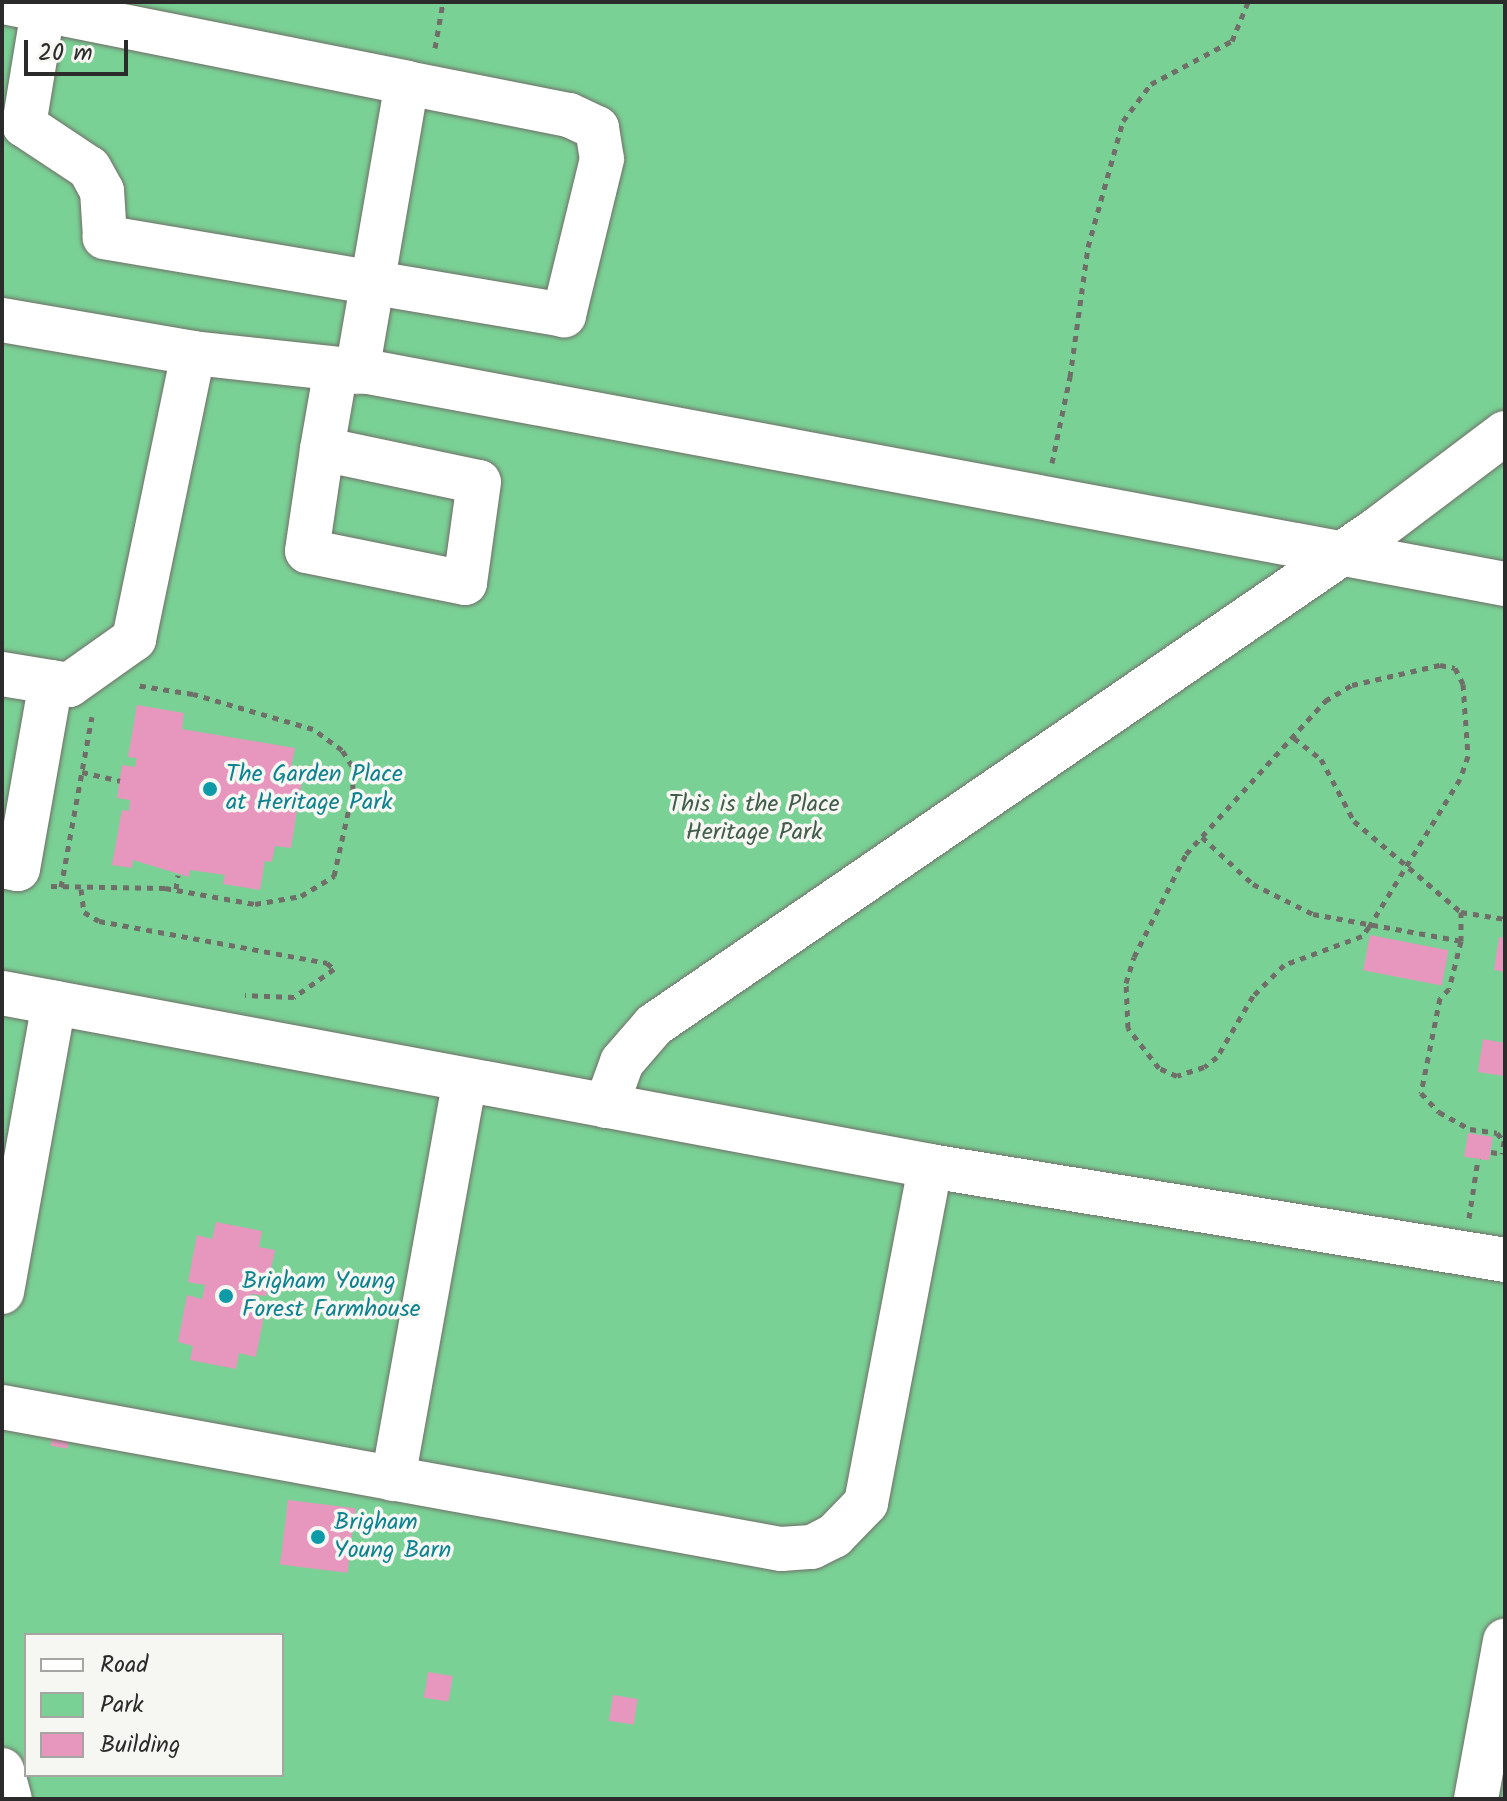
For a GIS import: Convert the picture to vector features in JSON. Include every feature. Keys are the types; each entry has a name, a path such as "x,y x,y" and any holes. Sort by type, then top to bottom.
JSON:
{"lane":[{"path":"23,6 569,115 597,128 602,159 564,315 105,237 102,191 89,168 24,125 23,6"},
{"path":"322,449 372,282 407,83"},
{"path":"2,320 193,353 346,370 1505,584"},
{"path":"2,674 69,685 134,639 193,353"},
{"path":"606,1106 617,1070 654,1025 1339,555 1505,433"},
{"path":"2,866 18,869 51,682"},
{"path":"2,993 930,1166 1505,1260"},
{"path":"2,1292 54,1003"},
{"path":"393,1479 465,1080"},
{"path":"2,1407 781,1549 812,1547 834,1536 866,1503 875,1474 930,1166"},
{"path":"1476,1799 1505,1641"},
{"path":"2,1770 10,1799"}],"path":[{"path":"1044,499 1070,377 1088,247 1123,121 1151,84 1232,41 1248,2"},
{"path":"1440,665 1455,668 1463,684 1468,756 1460,779 1369,927 1362,936 1284,965 1253,996 1217,1057 1204,1067 1177,1076 1159,1068 1128,1028 1126,983 1172,878 1202,837 1325,701 1352,685 1440,665"},
{"path":"50,886 176,889 255,904 277,903 323,887 342,856 353,790 352,766 342,750 313,729 193,694 128,684"},
{"path":"61,887 93,712"},
{"path":"1294,738 1321,759 1354,821 1405,866 1461,912 1505,919"},
{"path":"66,769 120,781"},
{"path":"1202,837 1226,862 1282,901 1369,927 1461,941"},
{"path":"176,889 178,875"},
{"path":"81,889 84,912 99,921 327,963 334,969 294,997 240,995"},
{"path":"1461,912 1461,941 1449,989 1440,998 1421,1093 1448,1118 1470,1129 1497,1133 1504,1141 1504,1154 1491,1152"},
{"path":"1463,1253 1478,1159"}],"green space":[{"name":"This is the Place Heritage Park","path":"2,2 1505,2 1505,1799 2,1799"}],"building":[{"name":"The Garden Place at Heritage Park","path":"137,705 184,713 182,729 295,748 290,773 303,775 291,848 275,846 272,862 265,861 260,890 223,884 225,875 190,870 189,877 133,860 132,868 112,865 122,810 129,811 130,800 117,798 122,765 135,767 137,758 128,757"},
{"path":"1370,935 1449,950 1442,986 1363,970"},
{"path":"1499,937 1505,938 1505,972 1494,970"},
{"path":"1483,1039 1505,1043 1504,1076 1478,1072"},
{"path":"1468,1133 1493,1137 1489,1161 1464,1157"},
{"name":"Brigham Young Forest Farmhouse","path":"216,1222 262,1231 259,1247 275,1250 266,1296 251,1294 248,1306 265,1310 256,1357 239,1353 236,1369 190,1360 193,1346 178,1342 187,1295 202,1299 205,1285 188,1282 197,1235 212,1239"},
{"path":"54,1427 71,1430 67,1449 51,1446"},
{"name":"Brigham Young Barn","path":"288,1500 355,1508 348,1573 280,1565"},
{"path":"428,1672 453,1676 449,1702 424,1698"},
{"path":"613,1695 638,1699 634,1725 609,1721"}],"place":[{"name":"The Garden Place at Heritage Park","path":"210,789"},
{"name":"Brigham Young Forest Farmhouse","path":"226,1296"},
{"name":"Brigham Young Barn","path":"318,1537"}]}
